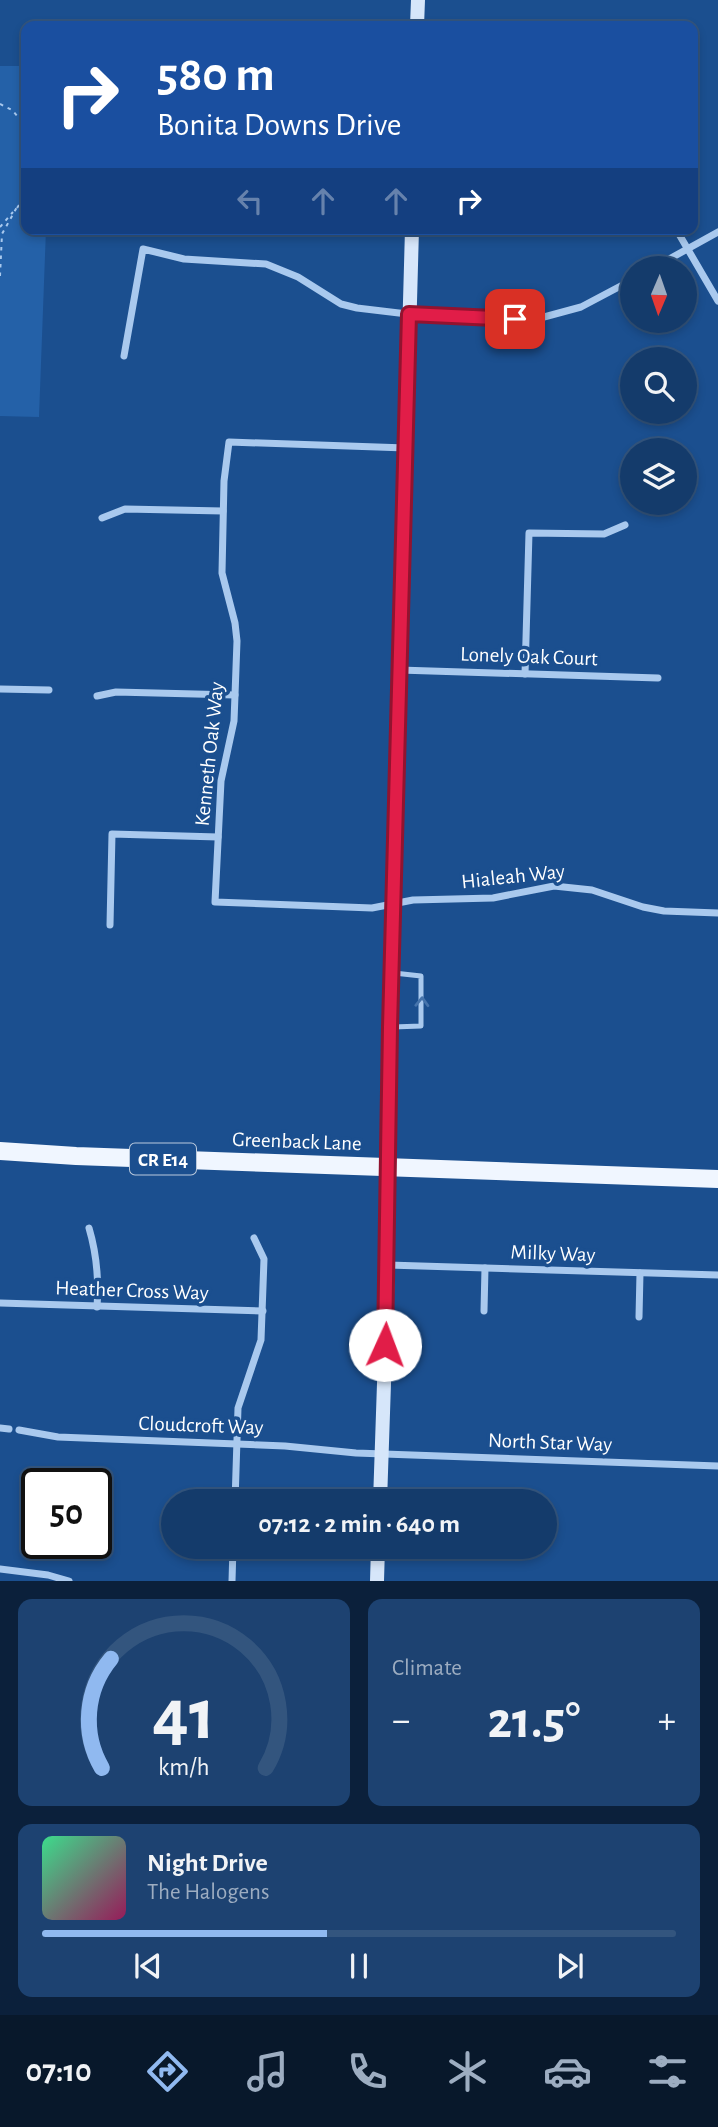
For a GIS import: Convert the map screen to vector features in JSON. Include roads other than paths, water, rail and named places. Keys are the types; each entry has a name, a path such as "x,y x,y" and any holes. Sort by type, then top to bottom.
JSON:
{"main road":[{"path":"417,21 418,0"},
{"path":"380,1489 388,1265 390,1027 412,235"},
{"name":"Greenback Lane","path":"0,1151 76,1156 718,1178"},
{"path":"377,1581 378,1559"}],"street":[{"path":"673,256 718,232"},
{"path":"679,235 718,301"},
{"path":"124,356 143,249 184,260 266,264 298,277 341,304 367,310 409,314 515,319 544,317 581,307 620,286"},
{"name":"Kenneth Oak Way","path":"393,904 372,908 215,902 221,781 232,738 236,695 237,641 222,572 223,511 229,442 406,448"},
{"path":"102,518 125,509 223,511"},
{"path":"525,674 529,533 604,534 625,525"},
{"name":"Lonely Oak Court","path":"399,670 658,678"},
{"path":"0,689 50,690"},
{"path":"97,696 116,692 236,695"},
{"path":"110,925 112,834 218,837"},
{"name":"Hialeah Way","path":"393,904 435,899 475,900 554,886 592,890 664,911 718,913"},
{"path":"89,1228 97,1255 97,1307"},
{"path":"235,1489 238,1408 259,1353 263,1311 264,1259 254,1238"},
{"name":"Milky Way","path":"388,1265 718,1275"},
{"path":"484,1311 485,1268"},
{"path":"639,1317 640,1273"},
{"name":"Heather Cross Way","path":"0,1303 263,1311"},
{"name":"Cloudcroft Way","path":"19,1430 58,1437 381,1453"},
{"name":"North Star Way","path":"381,1453 718,1466"},
{"path":"232,1581 233,1559"},
{"path":"0,1569 69,1581"}],"lane":[{"path":"390,1027 421,1026 421,976 392,973"}]}
